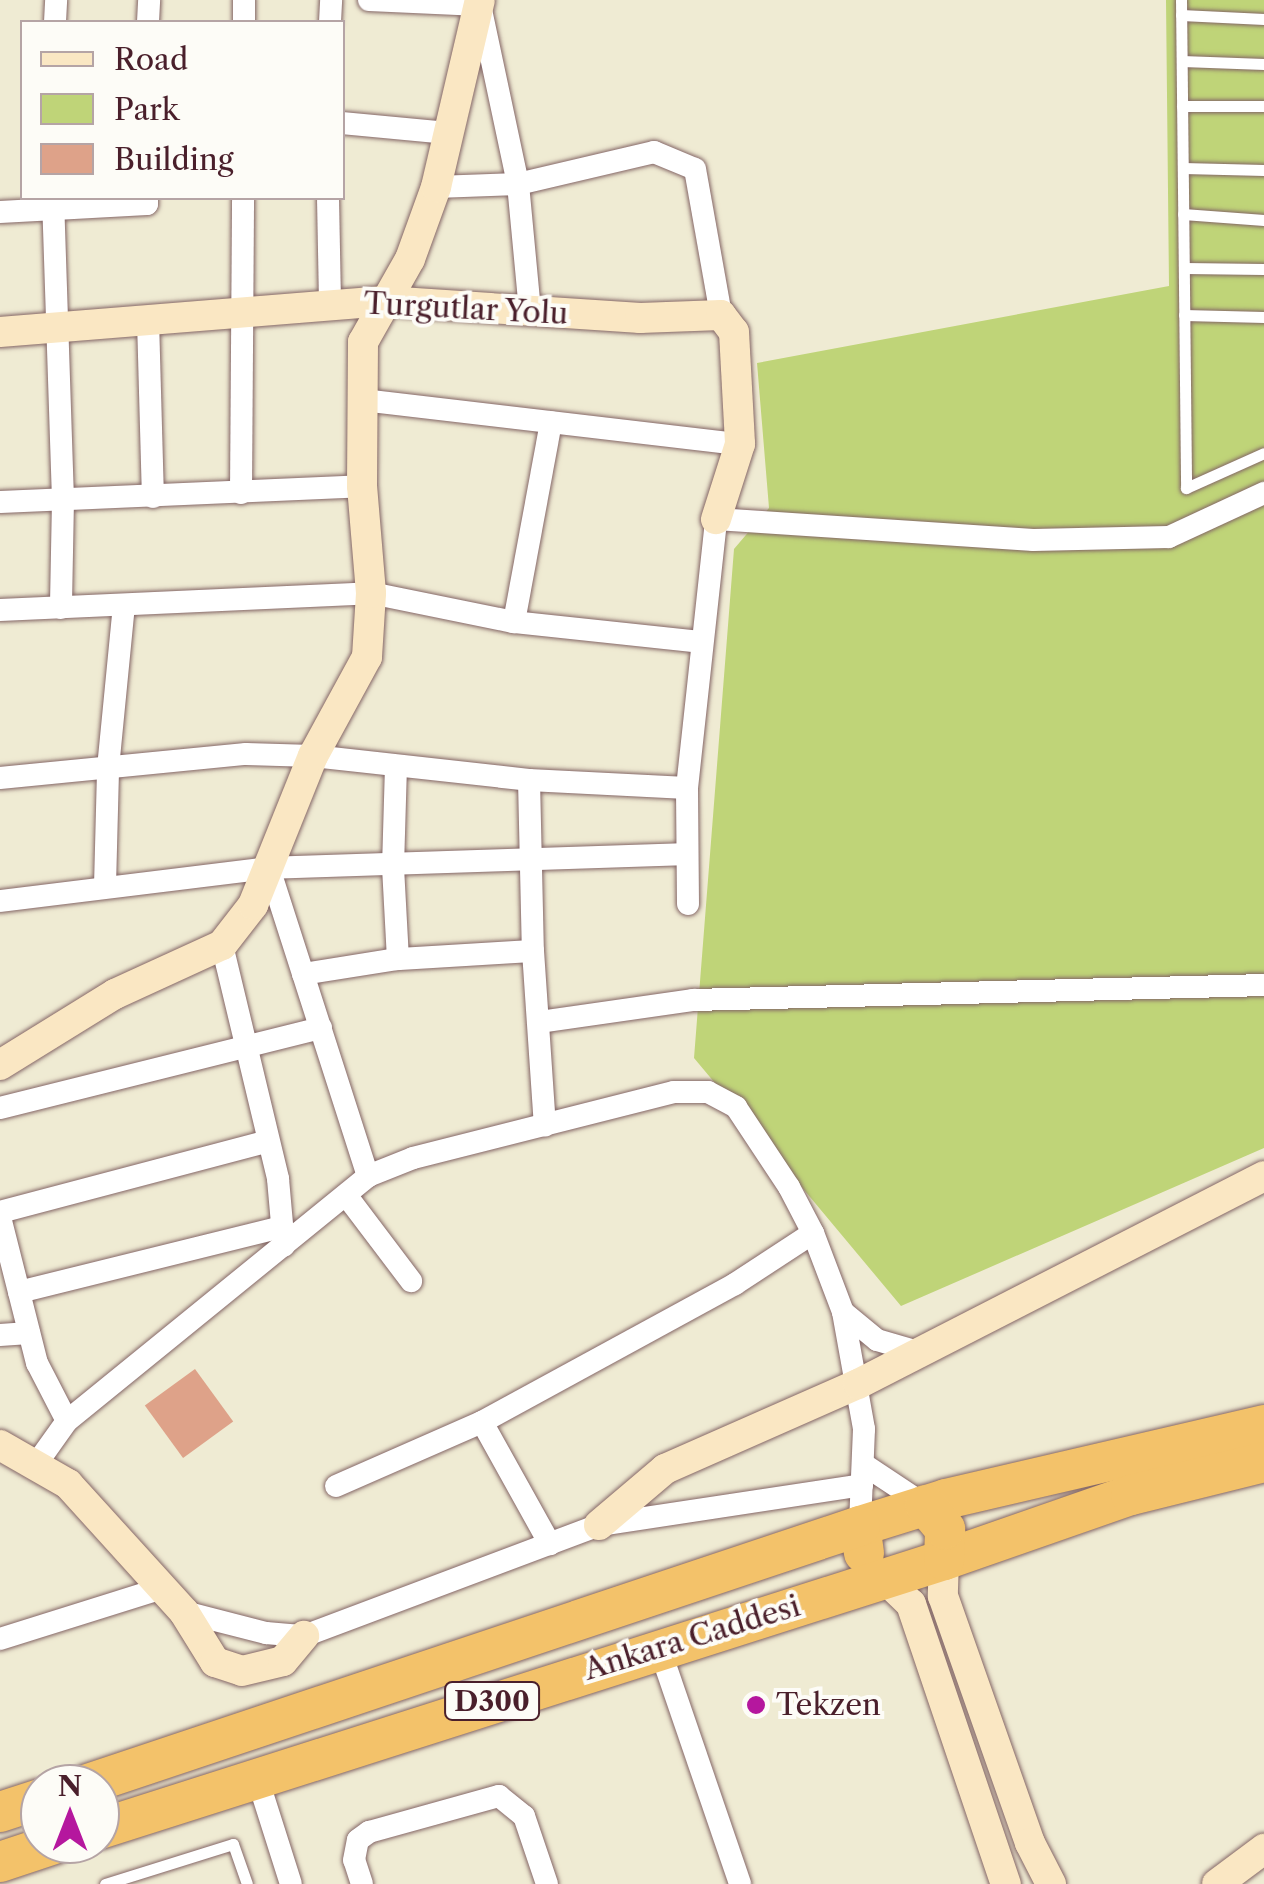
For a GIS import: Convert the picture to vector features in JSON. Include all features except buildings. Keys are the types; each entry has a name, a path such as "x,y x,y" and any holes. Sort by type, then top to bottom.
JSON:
{"highway":[{"name":"Ankara Caddesi","path":"120,1773 926,1505 1264,1425"},
{"name":"Ankara Caddesi","path":"120,1822 659,1647 944,1560 1131,1495 1264,1462"},
{"path":"926,1505 945,1530 944,1560"},
{"path":"860,1526 866,1559 885,1579"}],"street":[{"path":"370,0 480,3"},
{"path":"0,1065 115,994 222,945 254,906 312,756 367,657 371,593 362,486 363,342 410,258 436,187 480,3"},
{"path":"480,3 518,184 530,311"},
{"path":"345,123 448,133"},
{"path":"436,187 518,184 654,152 695,169 721,315 734,332 740,444 716,519 701,642 687,788 688,904"},
{"path":"0,212 53,203 147,204 147,200"},
{"path":"241,494 243,200"},
{"path":"328,200 330,305"},
{"path":"53,203 63,500 61,608"},
{"name":"Turgutlar Yolu","path":"0,332 385,301 640,318 721,315"},
{"path":"148,320 154,497"},
{"path":"363,400 740,444"},
{"path":"514,622 552,422"},
{"path":"0,502 362,486"},
{"path":"716,519 1033,540 1169,537 1264,494"},
{"path":"0,610 371,593 514,622 701,642"},
{"path":"104,886 108,768 124,606"},
{"path":"0,778 246,754 312,756 529,780 687,788"},
{"path":"396,766 393,866 398,959"},
{"path":"529,780 533,951 544,1126"},
{"path":"0,901 104,886 198,880 269,868 686,854"},
{"path":"269,868 368,1176"},
{"path":"222,945 268,1141 283,1237"},
{"path":"303,974 398,959 533,951"},
{"path":"539,1022 693,1000 1264,985"},
{"path":"0,1108 321,1028"},
{"path":"13,1454 68,1421 283,1237 368,1176 412,1158 674,1092 708,1092 736,1106 813,1233 843,1312 858,1384 860,1526"},
{"path":"68,1421 37,1364 1,1225 268,1141"},
{"path":"599,1525 665,1469 858,1384 1264,1176"},
{"path":"346,1194 411,1281"},
{"path":"336,1486 482,1422 735,1284 813,1233"},
{"path":"19,1292 283,1237"},
{"path":"843,1312 877,1340 918,1352"},
{"path":"0,1334 29,1333"},
{"path":"482,1422 550,1544"},
{"path":"13,1454 68,1484 184,1612 214,1662 242,1671 283,1661 304,1636"},
{"path":"184,1612 266,1633 304,1636 599,1525 862,1474 926,1505"},
{"path":"944,1560 943,1596 1030,1843 1051,1884"},
{"path":"885,1579 911,1604 1006,1884"},
{"path":"0,1639 163,1588"},
{"path":"659,1647 740,1884"},
{"path":"257,1777 291,1884"},
{"path":"362,1884 354,1860 358,1840 369,1832 499,1796 524,1816 547,1884"},
{"path":"1217,1884 1264,1849"}],"lane":[{"path":"1181,0 1186,488 1264,453"},
{"path":"1181,15 1264,18"},
{"path":"1182,60 1264,64"},
{"path":"1182,106 1264,106"},
{"path":"1183,168 1264,170"},
{"path":"1184,214 1264,220"},
{"path":"1184,268 1264,269"},
{"path":"1184,315 1264,317"},
{"path":"104,1884 232,1844 247,1884"}],"green space":[{"path":"1166,0 1264,0 1264,1148 901,1306 694,1058 734,549 769,508 757,363 1169,286"}],"place":[{"name":"Tekzen","path":"756,1705"}]}
